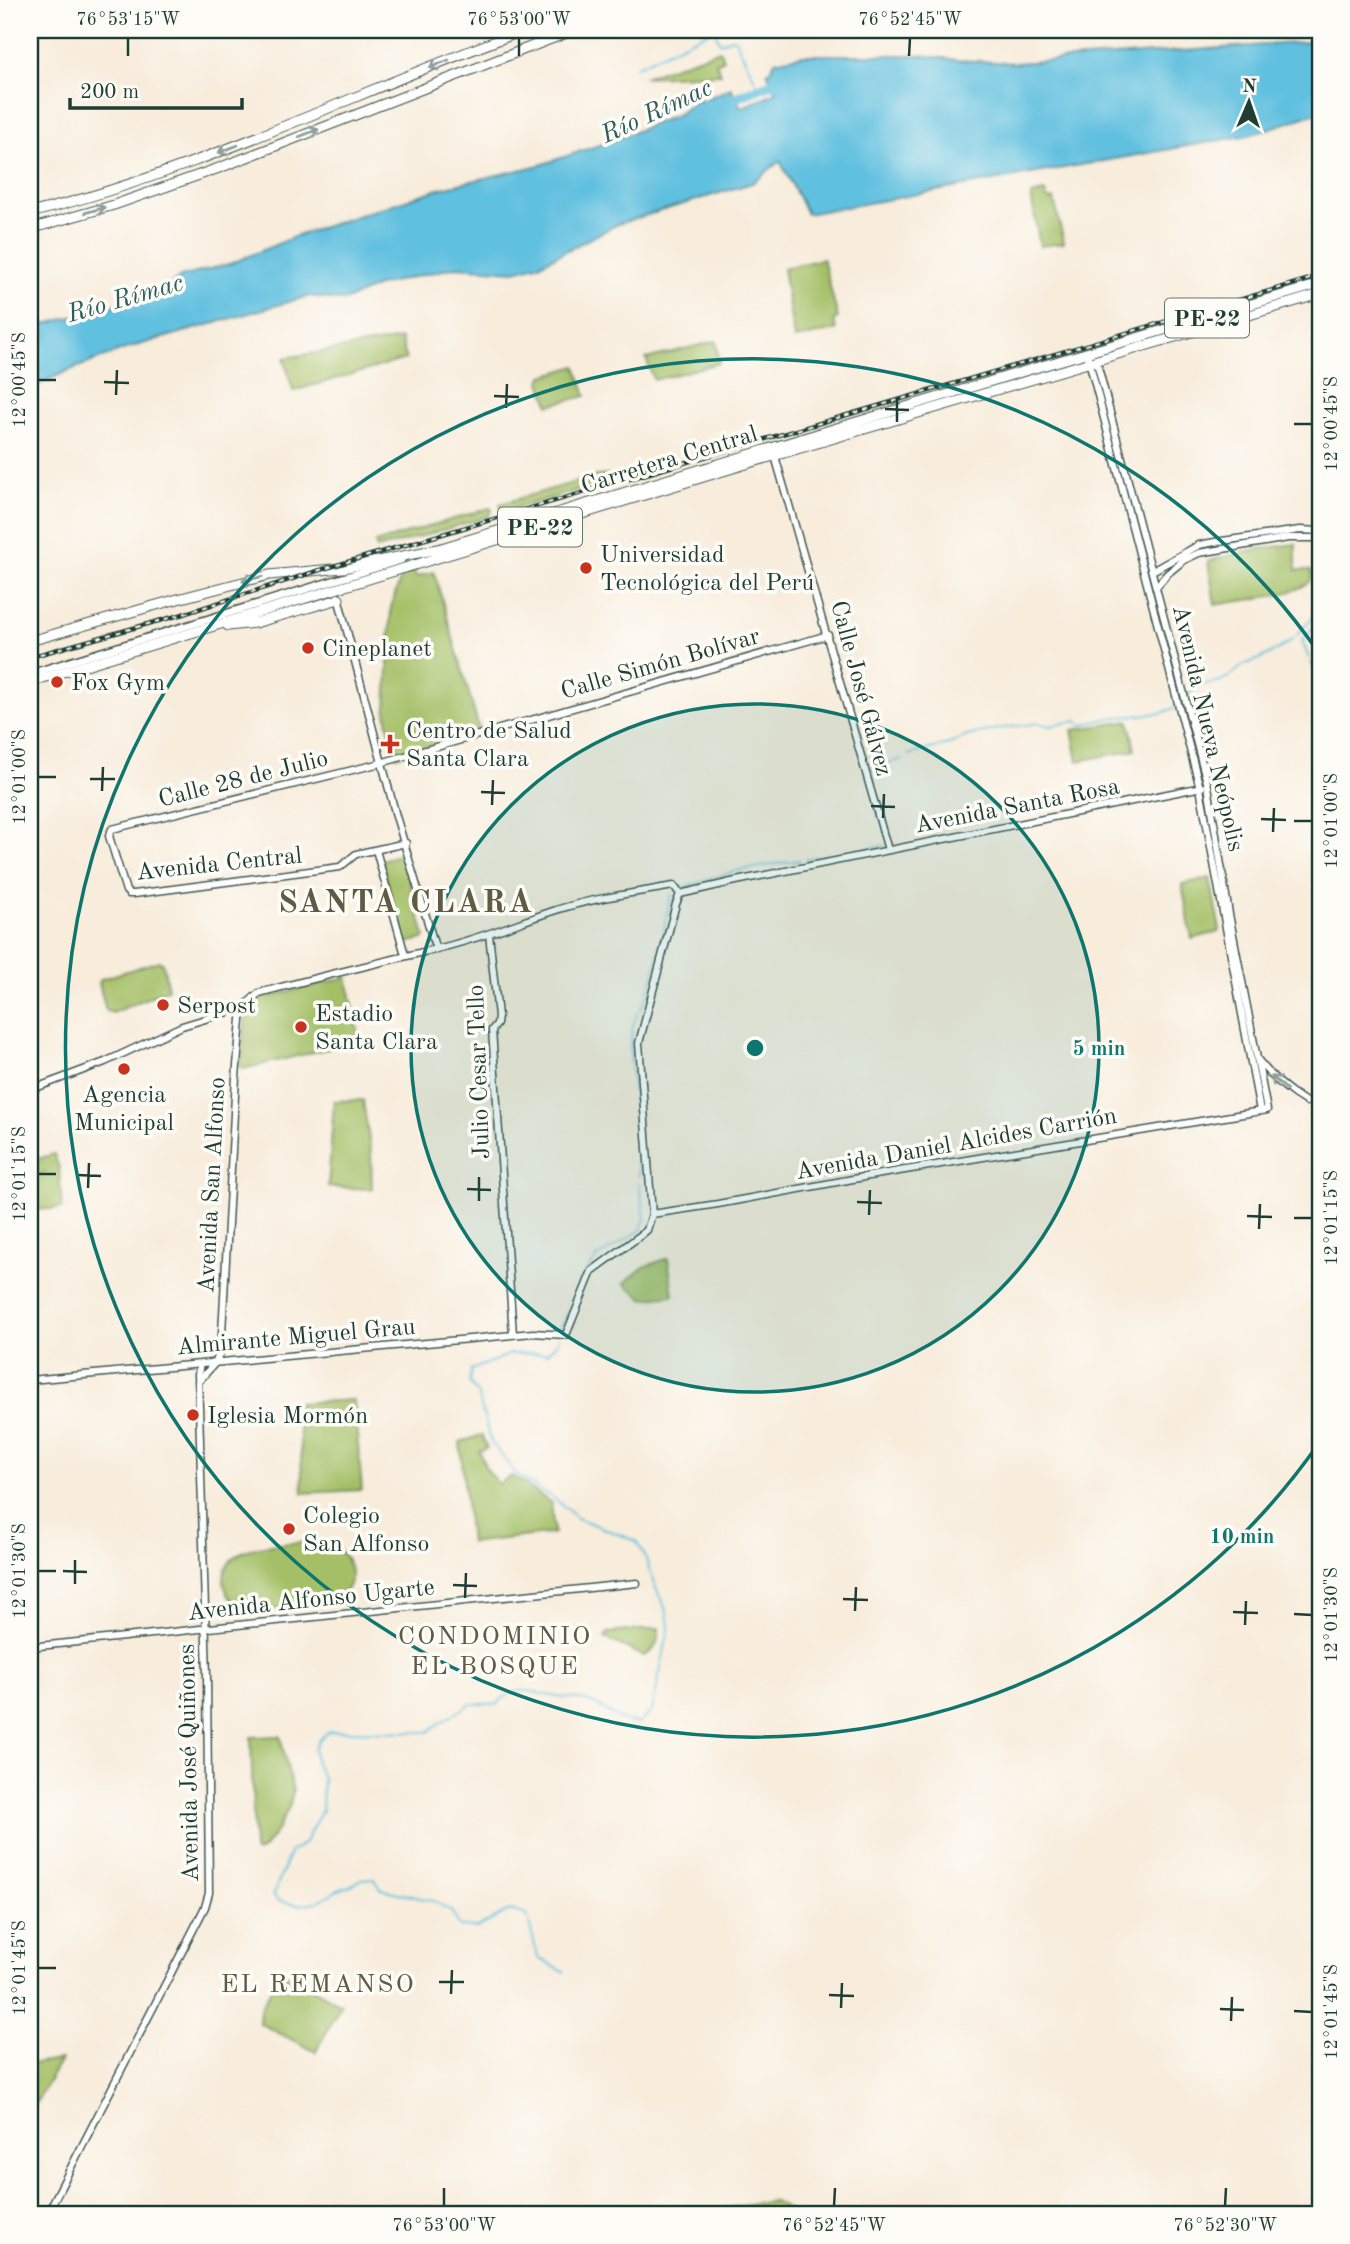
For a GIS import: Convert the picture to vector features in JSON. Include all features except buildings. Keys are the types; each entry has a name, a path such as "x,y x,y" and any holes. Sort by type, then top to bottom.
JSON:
{"highway":[{"path":"30,213 216,154 525,30"},
{"path":"30,229 114,205 219,168 574,30"},
{"name":"Carretera Central","path":"438,549 775,456 1320,284"},
{"name":"Carretera Central","path":"30,682 336,590 643,491 1091,356 1320,294"},
{"name":"PE-22","path":"30,641 238,582 272,575 366,564 438,549"}],"main road":[{"name":"Carretera Central","path":"30,674 336,590 438,549"}],"street":[{"name":"Avenida Nueva Neópolis","path":"1091,356 1152,571 1204,787 1263,1110"},
{"name":"Avenida Nueva Neópolis","path":"1091,356 1204,787"},
{"name":"Calle José Gálvez","path":"775,456 888,850"},
{"path":"1152,571 1189,550 1207,544 1300,530 1320,531"},
{"path":"1156,587 1184,560 1199,553 1288,538 1320,538"},
{"path":"320,570 336,590 436,950"},
{"name":"Calle Simón Bolívar","path":"382,762 828,635"},
{"name":"Calle 28 de Julio","path":"113,829 382,762"},
{"name":"Avenida Santa Rosa","path":"680,894 1204,787"},
{"name":"Avenida Central","path":"113,829 109,836 110,844 129,894 287,876 340,867 356,854 376,850"},
{"path":"405,843 376,850 405,955"},
{"path":"30,1090 105,1062 181,1026 242,1008 259,993 405,955 436,950 556,910 674,886 680,894 639,1043 652,1214"},
{"name":"Julio Cesar Tello","path":"489,934 498,1016 497,1024 492,1030 513,1335"},
{"name":"Avenida Nueva Neópolis","path":"1232,944 1257,1058 1263,1110"},
{"name":"Avenida San Alfonso","path":"215,1363 221,1351 242,1008"},
{"path":"1257,1058 1270,1076 1306,1102"},
{"name":"Avenida Daniel Alcides Carrión","path":"652,1214 718,1205 1263,1110"},
{"name":"Almirante Miguel Grau","path":"30,1380 533,1333 566,1335 592,1271 641,1236 647,1230 652,1214"},
{"path":"198,1382 215,1363"},
{"name":"Avenida José Quiñones","path":"48,2213 205,1908 209,1893 198,1382 200,1364"},
{"name":"Avenida Alfonso Ugarte","path":"30,1647 637,1583"}],"green space":[{"path":"720,50 724,59 716,63 721,74 644,77"},
{"path":"1045,192 1048,200 1054,199 1064,243 1040,246 1031,195"},
{"path":"823,259 838,318 834,319 836,330 794,339 783,268"},
{"path":"401,339 406,359 293,391 284,358"},
{"path":"716,341 719,363 654,380 646,359"},
{"path":"576,366 586,396 549,405 541,382 543,376"},
{"path":"615,475 615,479 504,512 500,504 596,476"},
{"path":"490,508 492,510 488,517 377,549 375,543"},
{"path":"1296,544 1296,570 1311,570 1312,573 1311,580 1304,586 1266,597 1215,605 1208,561 1251,550"},
{"path":"414,571 416,577 434,572 480,732 396,756 386,710 391,607 402,574"},
{"path":"1129,721 1135,750 1078,761 1072,730"},
{"path":"402,854 425,936 423,939 406,943 382,862"},
{"path":"1210,878 1220,930 1192,939 1182,884"},
{"path":"159,961 163,963 168,989 113,1013 106,1011 99,983 101,979"},
{"name":"Estadio Santa Clara","path":"347,977 360,1041 243,1069 240,1066 246,1014 256,1000"},
{"path":"363,1100 371,1153 372,1189 328,1187 334,1101"},
{"path":"54,1154 59,1168 62,1208 37,1210 34,1177 46,1172 36,1175 31,1161"},
{"path":"668,1258 673,1295 644,1299 624,1283 644,1267"},
{"path":"354,1400 362,1490 303,1493 298,1403"},
{"path":"482,1435 487,1448 479,1451 485,1466 498,1484 511,1476 551,1503 554,1533 470,1543 460,1442"},
{"path":"316,1542 336,1548 348,1562 350,1581 338,1598 309,1605 255,1610 241,1607 229,1596 225,1585 225,1572 230,1562 239,1554 264,1546"},
{"path":"659,1628 656,1645 644,1656 605,1638 608,1633"},
{"path":"280,1736 293,1791 290,1805 278,1829 257,1853 254,1851 251,1737"},
{"path":"280,1972 341,2004 316,2052 259,2023 260,2010"},
{"path":"61,2060 34,2106 30,2064"},
{"path":"773,2201 790,2211 786,2214 689,2214"}],"water":[{"path":"1320,41 1320,112 1249,135 807,214 780,161 752,183 618,224 540,264 515,271 456,267 380,285 344,301 309,296 128,348 30,388 30,328 110,307 165,288 181,277 232,263 299,235 442,188 540,165 614,140 679,114 699,98 701,101 731,88 741,108 776,92 767,72 775,61 803,55 921,55 1016,63"}],"waterway":[{"path":"635,67 712,30"},
{"path":"714,30 720,43 735,39 759,88"},
{"name":"Río Rímac","path":"722,103 785,78"},
{"path":"1297,635 1320,609"},
{"path":"1309,658 1302,641 1319,617"},
{"path":"1187,696 1202,684 1215,683 1226,678 1245,664 1270,654 1293,639"},
{"path":"1311,662 1320,679"},
{"path":"908,755 998,729 1039,723 1050,726 1076,721 1082,725 1110,718 1162,713 1176,707"},
{"path":"888,845 892,845 876,795 873,768 902,759"},
{"path":"806,859 884,846"},
{"path":"736,871 800,860"},
{"path":"678,889 733,872"},
{"path":"640,1010 651,985 672,894"},
{"path":"637,1014 630,1050 639,1177"},
{"path":"559,1330 588,1269 598,1257 641,1230 645,1218 639,1184"},
{"path":"559,1337 547,1353 511,1354 471,1370 469,1382 478,1395 491,1442 516,1474 560,1503 577,1518 636,1541 645,1556 667,1612 669,1628 652,1711 639,1723 631,1723 584,1700 518,1691 504,1697 497,1704 471,1704 428,1732 329,1731 314,1748 316,1764 323,1778 322,1810 304,1844 291,1851 273,1895 279,1901 298,1905 317,1902 362,1879 374,1878 381,1889 433,1901 451,1911 460,1927 477,1928 510,1910 527,1915 538,1958 564,1972"}],"railway":[{"path":"30,657 180,615 320,570 1320,276"}],"place":[{"name":"Universidad Tecnológica del Perú","path":"586,568"},
{"name":"Cineplanet","path":"308,648"},
{"name":"Fox Gym","path":"57,682"},
{"name":"Centro de Salud Santa Clara","path":"390,744"},
{"name":"Serpost","path":"163,1005"},
{"name":"Estadio Santa Clara","path":"301,1027"},
{"name":"Agencia Municipal","path":"124,1069"},
{"name":"Iglesia Mormón","path":"193,1415"},
{"name":"Colegio San Alfonso","path":"289,1529"}],"district":[{"name":"SANTA CLARA","path":"406,901"},
{"name":"CONDOMINIO EL BOSQUE","path":"495,1650"},
{"name":"EL REMANSO","path":"318,1983"}]}
